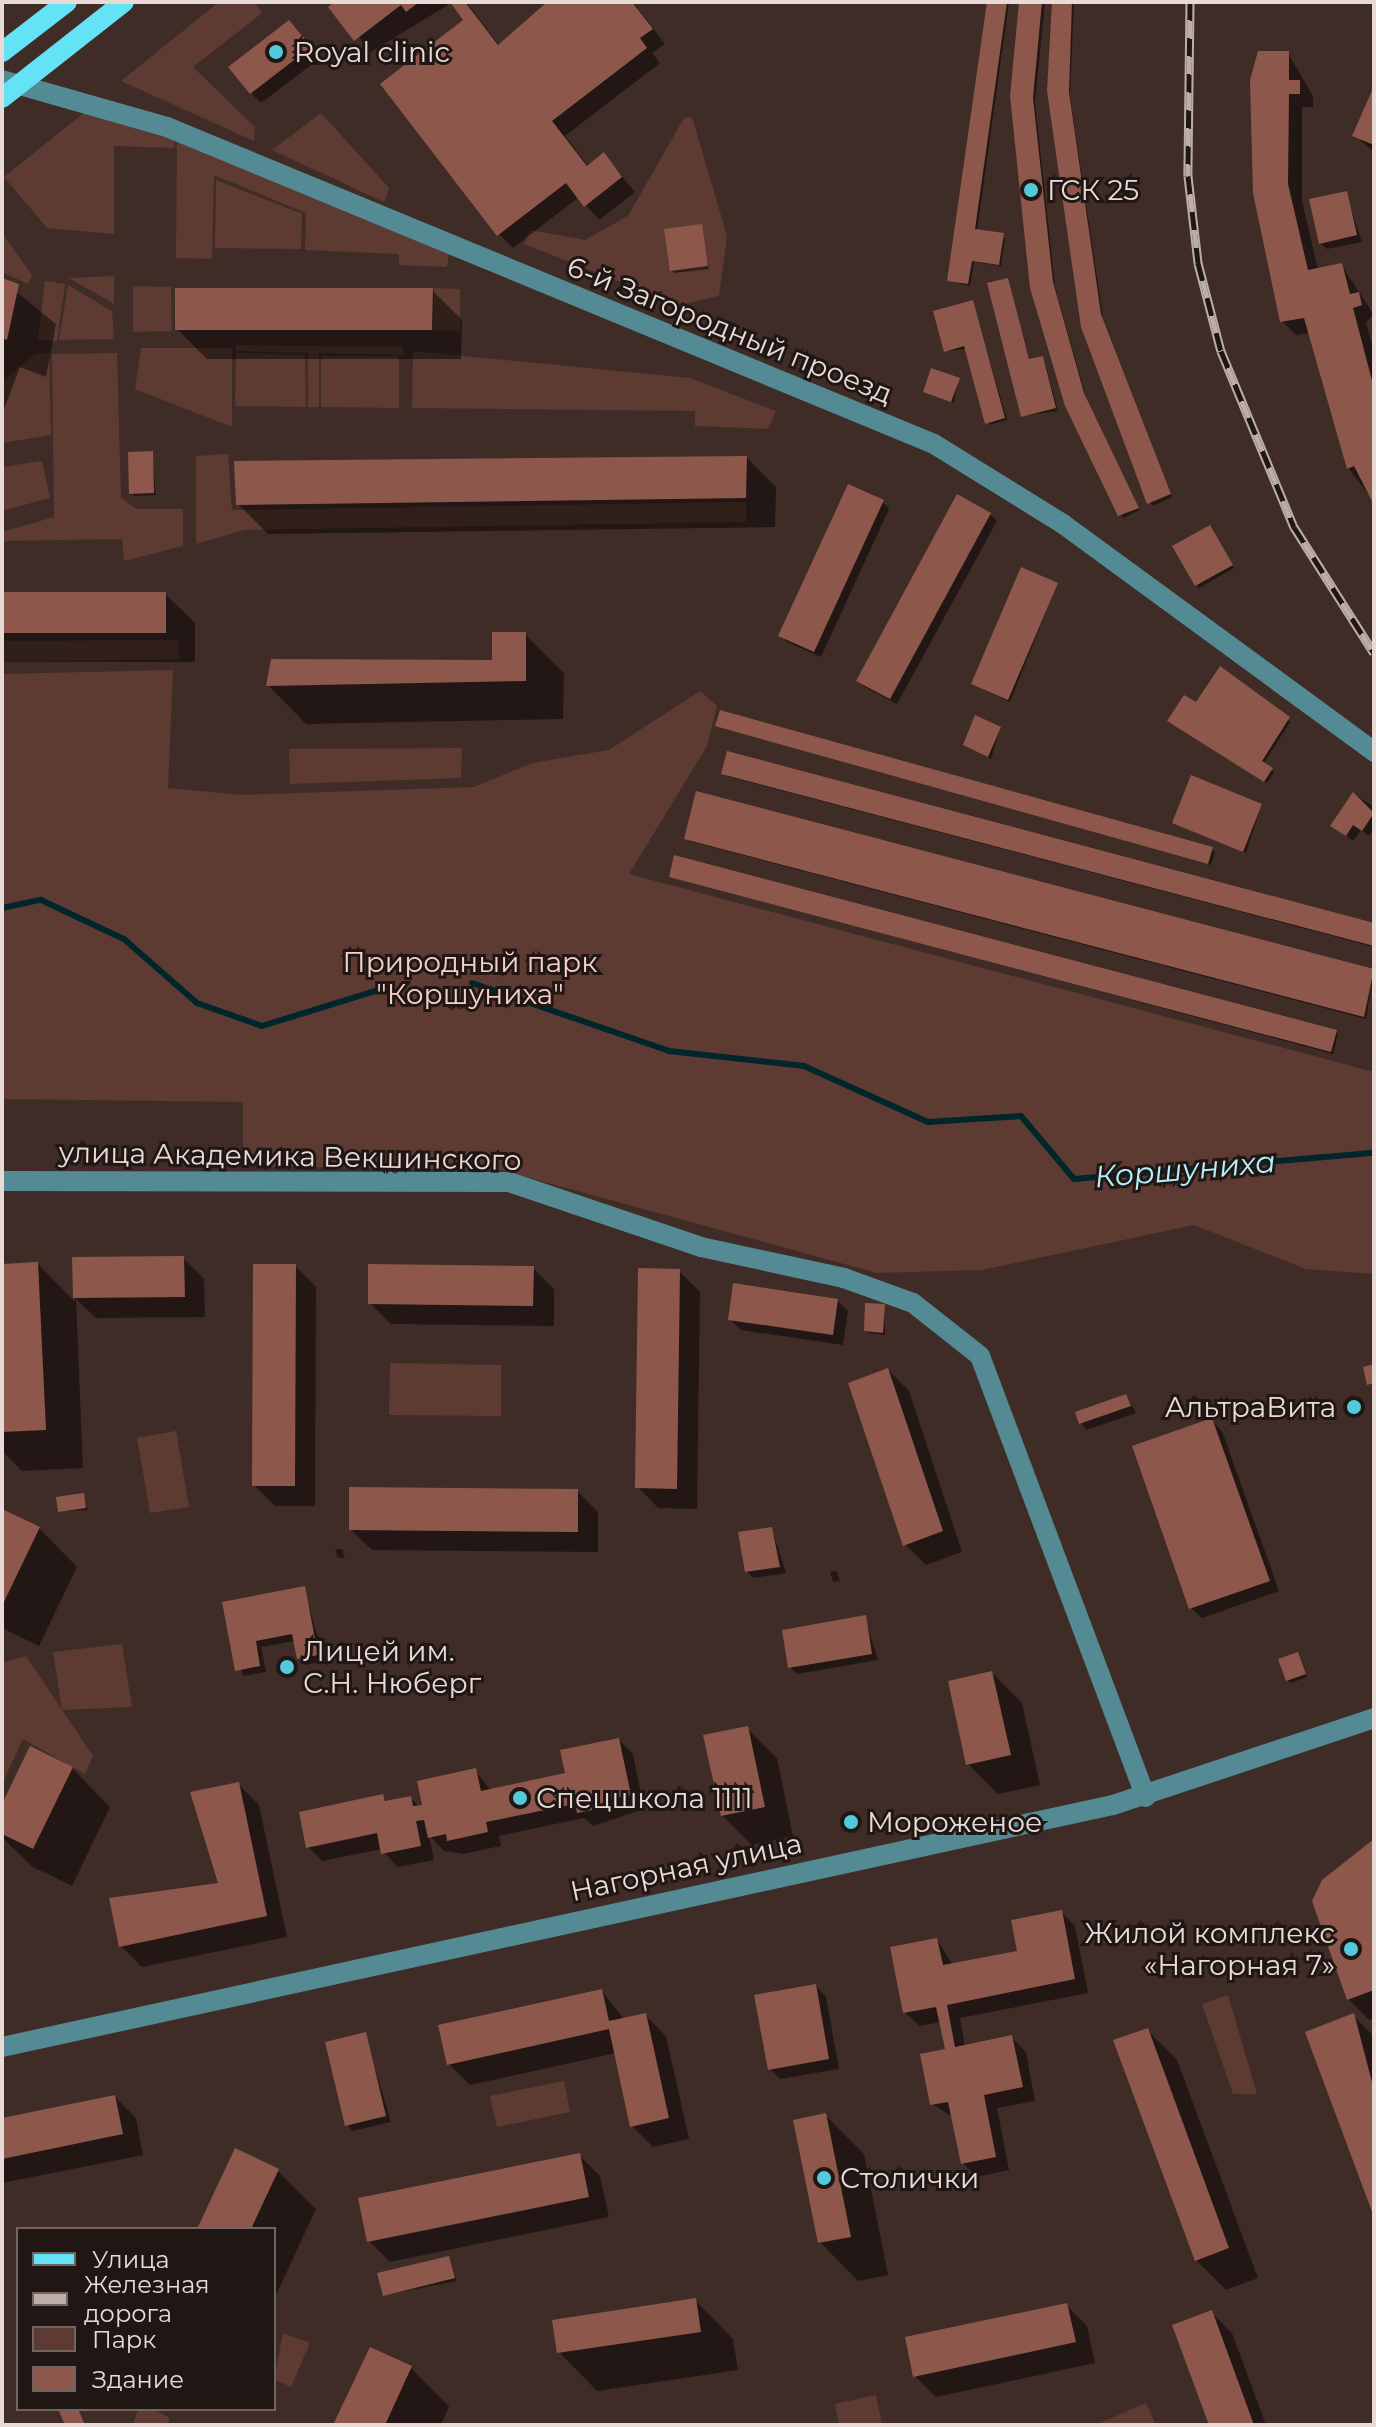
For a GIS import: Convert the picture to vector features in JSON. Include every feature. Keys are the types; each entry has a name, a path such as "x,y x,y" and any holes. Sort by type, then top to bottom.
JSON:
{"main road":[{"path":"2,52 67,2"},
{"path":"2,98 11,81 124,2"}],"street":[{"name":"6-й Загородный проезд","path":"11,81 167,127 934,444 1063,524 1374,752"},
{"name":"улица Академика Векшинского","path":"2,1181 509,1182 701,1247 833,1275 913,1303 980,1356 1146,1797"},
{"name":"Нагорная улица","path":"2,2047 1146,1797 1374,1718"}],"green space":[{"path":"219,2 254,2 262,13 193,67 255,127 254,141 121,81"},
{"path":"85,112 175,136 174,148 114,146 114,234 47,228 4,177"},
{"path":"321,113 389,188 384,202 272,150"},
{"path":"692,117 727,236 719,296 679,305 524,244 530,230 585,240 628,216 684,118"},
{"path":"177,136 449,252 447,267 399,265 399,254 305,250 306,213 214,175 212,259 176,258"},
{"path":"216,180 302,214 301,249 215,248"},
{"path":"2,233 32,275 28,284 2,272"},
{"path":"114,276 114,304 69,278"},
{"path":"45,281 65,284 57,341 38,339"},
{"path":"68,285 112,311 114,339 59,340"},
{"path":"133,286 171,287 172,331 133,332"},
{"path":"434,288 460,289 460,331 433,330"},
{"path":"236,345 403,347 403,355 319,353 319,407 308,407 308,353 236,351"},
{"path":"141,348 232,348 232,427 135,389"},
{"path":"413,351 690,378 776,411 768,429 695,426 695,411 412,408"},
{"path":"49,353 51,435 2,443 2,382 35,354"},
{"path":"117,353 121,498 136,509 183,509 183,546 124,561 122,539 2,541 2,532 54,517 52,354"},
{"path":"236,353 305,355 306,407 235,406"},
{"path":"321,356 399,356 399,408 321,407"},
{"path":"228,454 232,510 746,502 746,522 244,530 196,544 196,456"},
{"path":"42,461 50,498 2,511 2,467"},
{"path":"178,640 179,659 2,662 2,641"},
{"name":"Природный парк \"Коршуниха\"","path":"173,670 168,788 242,795 474,787 532,763 609,750 700,691 717,706 707,746 629,874 1374,1072 1374,1274 1306,1269 1194,1225 982,1270 877,1273 501,1170 243,1166 243,1102 2,1099 2,674"},
{"path":"462,748 461,778 290,784 289,749"},
{"path":"390,1363 501,1365 501,1416 389,1415"},
{"path":"176,1431 189,1507 150,1513 137,1438"},
{"path":"122,1644 132,1707 62,1710 53,1652"},
{"path":"26,1656 93,1756 85,1774 23,1739 2,1784 2,1663"},
{"path":"1228,1995 1257,2094 1233,2094 1202,2004"},
{"path":"564,2081 570,2112 497,2127 490,2096"},
{"path":"283,2333 310,2343 291,2387 276,2380"},
{"path":"876,2395 882,2425 839,2425 835,2404"},
{"path":"1146,2403 1156,2425 1095,2425"},
{"path":"138,2411 157,2411 170,2418 167,2425 132,2425"}],"building":[{"path":"334,2 419,2 406,12 401,5 354,41 328,7"},
{"path":"450,2 465,2 498,45 547,2 632,2 653,29 640,38 647,48 552,121 587,166 604,152 622,177 584,207 566,183 497,236 380,84 463,20"},
{"path":"987,2 1007,2 975,229 1004,233 999,265 972,261 968,284 947,281"},
{"name":"ГСК 25","path":"1019,2 1042,2 1033,98 1053,282 1084,393 1139,508 1118,516 1065,406 1030,288 1010,96"},
{"name":"ГСК 25","path":"1052,2 1072,2 1069,92 1101,314 1171,494 1147,504 1081,327 1047,91"},
{"name":"Royal clinic","path":"289,20 311,47 250,94 228,67"},
{"path":"1258,51 1289,51 1289,80 1300,80 1300,94 1289,94 1288,184 1308,270 1342,263 1350,294 1359,292 1362,305 1353,308 1374,388 1374,505 1354,466 1347,469 1304,318 1280,322 1253,193 1250,80"},
{"path":"1374,86 1374,145 1352,136"},
{"path":"1347,191 1357,235 1319,244 1309,199"},
{"path":"702,224 708,266 670,271 664,229"},
{"path":"2,278 19,284 7,340 2,338"},
{"path":"1008,278 1029,359 1043,356 1056,408 1021,417 987,283"},
{"path":"175,288 433,288 432,330 175,330"},
{"path":"973,300 1005,418 985,424 964,346 944,352 933,311"},
{"path":"931,368 960,378 951,402 923,392"},
{"path":"153,451 154,493 129,494 128,452"},
{"path":"747,456 746,498 236,505 234,461"},
{"path":"848,484 884,500 814,652 778,636"},
{"path":"957,494 991,513 890,699 856,681"},
{"path":"1210,525 1233,565 1195,586 1172,546"},
{"path":"1021,567 1058,583 1008,700 971,684"},
{"path":"2,592 166,592 166,633 2,633"},
{"path":"492,632 526,632 526,681 266,686 271,659 492,660"},
{"path":"1220,666 1290,717 1262,761 1273,768 1264,782 1167,721 1184,695 1196,702"},
{"path":"720,710 1213,847 1208,864 715,726"},
{"path":"975,715 1001,727 988,757 963,745"},
{"path":"727,751 1374,923 1374,946 721,774"},
{"path":"1191,775 1262,804 1243,852 1172,823"},
{"path":"696,791 1374,969 1364,1017 684,839"},
{"path":"1353,792 1374,813 1362,831 1353,825 1346,836 1330,826"},
{"path":"674,855 1337,1030 1331,1052 669,877"},
{"path":"184,1256 185,1297 73,1298 72,1257"},
{"path":"38,1262 46,1430 2,1432 2,1264"},
{"path":"253,1264 296,1264 295,1486 252,1486"},
{"path":"368,1264 534,1266 533,1306 368,1304"},
{"path":"638,1268 680,1269 677,1489 635,1488"},
{"path":"733,1283 838,1299 833,1335 728,1320"},
{"path":"865,1303 885,1304 883,1333 864,1331"},
{"path":"1374,1364 1374,1383 1367,1385 1363,1367"},
{"path":"888,1368 943,1531 903,1546 848,1383"},
{"path":"1126,1394 1131,1406 1079,1424 1075,1412"},
{"path":"1212,1418 1270,1581 1189,1609 1132,1446"},
{"path":"349,1487 578,1489 578,1532 349,1530"},
{"path":"84,1493 86,1508 58,1512 56,1497"},
{"path":"2,1509 40,1527 2,1606"},
{"path":"772,1527 780,1567 745,1572 738,1532"},
{"path":"305,1586 318,1655 297,1659 292,1634 256,1641 260,1666 235,1671 222,1602"},
{"path":"866,1615 872,1654 788,1668 782,1630"},
{"path":"1298,1652 1306,1674 1286,1681 1278,1659"},
{"path":"992,1671 1011,1755 966,1765 948,1681"},
{"path":"748,1726 765,1807 721,1816 703,1735"},
{"name":"Спецшкола 1111","path":"619,1738 631,1795 610,1799 611,1806 577,1813 575,1804 486,1822 488,1832 447,1841 446,1834 428,1838 424,1820 416,1821 421,1846 381,1854 377,1833 306,1848 299,1812 383,1794 385,1801 411,1796 413,1806 422,1805 417,1781 476,1768 481,1791 565,1773 560,1750"},
{"path":"30,1746 73,1767 33,1849 2,1834 2,1804"},
{"path":"239,1782 267,1916 119,1947 109,1898 218,1883 190,1792"},
{"name":"Жилой комплекс «Нагорная 7»","path":"1374,1839 1374,1990 1347,2000 1312,1901 1322,1880"},
{"path":"1062,1910 1075,1979 947,2005 955,2047 1012,2035 1023,2087 984,2095 996,2157 961,2164 948,2102 930,2105 920,2054 945,2049 936,2007 903,2013 890,1947 937,1938 943,1965 1017,1951 1011,1920"},
{"path":"816,1984 829,2059 768,2070 754,1995"},
{"path":"602,1989 609,2021 646,2013 669,2118 630,2127 609,2029 447,2065 438,2025"},
{"path":"1354,2013 1374,2090 1374,2217 1305,2032"},
{"path":"1148,2028 1229,2248 1195,2261 1113,2040"},
{"path":"366,2032 386,2116 345,2126 325,2042"},
{"path":"115,2095 123,2134 2,2159 2,2118"},
{"path":"826,2113 851,2237 818,2243 793,2120"},
{"path":"235,2148 279,2169 252,2227 198,2227"},
{"path":"580,2153 589,2197 367,2242 358,2198"},
{"path":"449,2256 455,2278 383,2296 377,2273"},
{"path":"696,2298 701,2332 557,2353 552,2320"},
{"path":"1067,2303 1076,2342 913,2377 905,2337"},
{"path":"1212,2310 1254,2425 1209,2425 1172,2325"},
{"path":"370,2347 412,2366 385,2425 333,2425"},
{"path":"59,2411 79,2411 85,2425 65,2425"}],"waterway":[{"name":"Коршуниха","path":"2,908 41,900 124,939 197,1003 262,1026 375,991"},
{"name":"Коршуниха","path":"472,983 669,1051 804,1066 928,1122 1021,1116 1074,1179 1374,1153"}],"railway":[{"path":"1190,2 1188,176 1198,263 1221,351 1294,527 1374,653"}],"place":[{"name":"Royal clinic","path":"276,52"},
{"name":"ГСК 25","path":"1031,190"},
{"name":"АльтраВита","path":"1354,1407"},
{"name":"Лицей им. С.Н. Нюберг","path":"287,1667"},
{"name":"Спецшкола 1111","path":"520,1798"},
{"name":"Мороженое","path":"851,1822"},
{"name":"Жилой комплекс «Нагорная 7»","path":"1351,1949"},
{"name":"Столички","path":"824,2178"}]}
